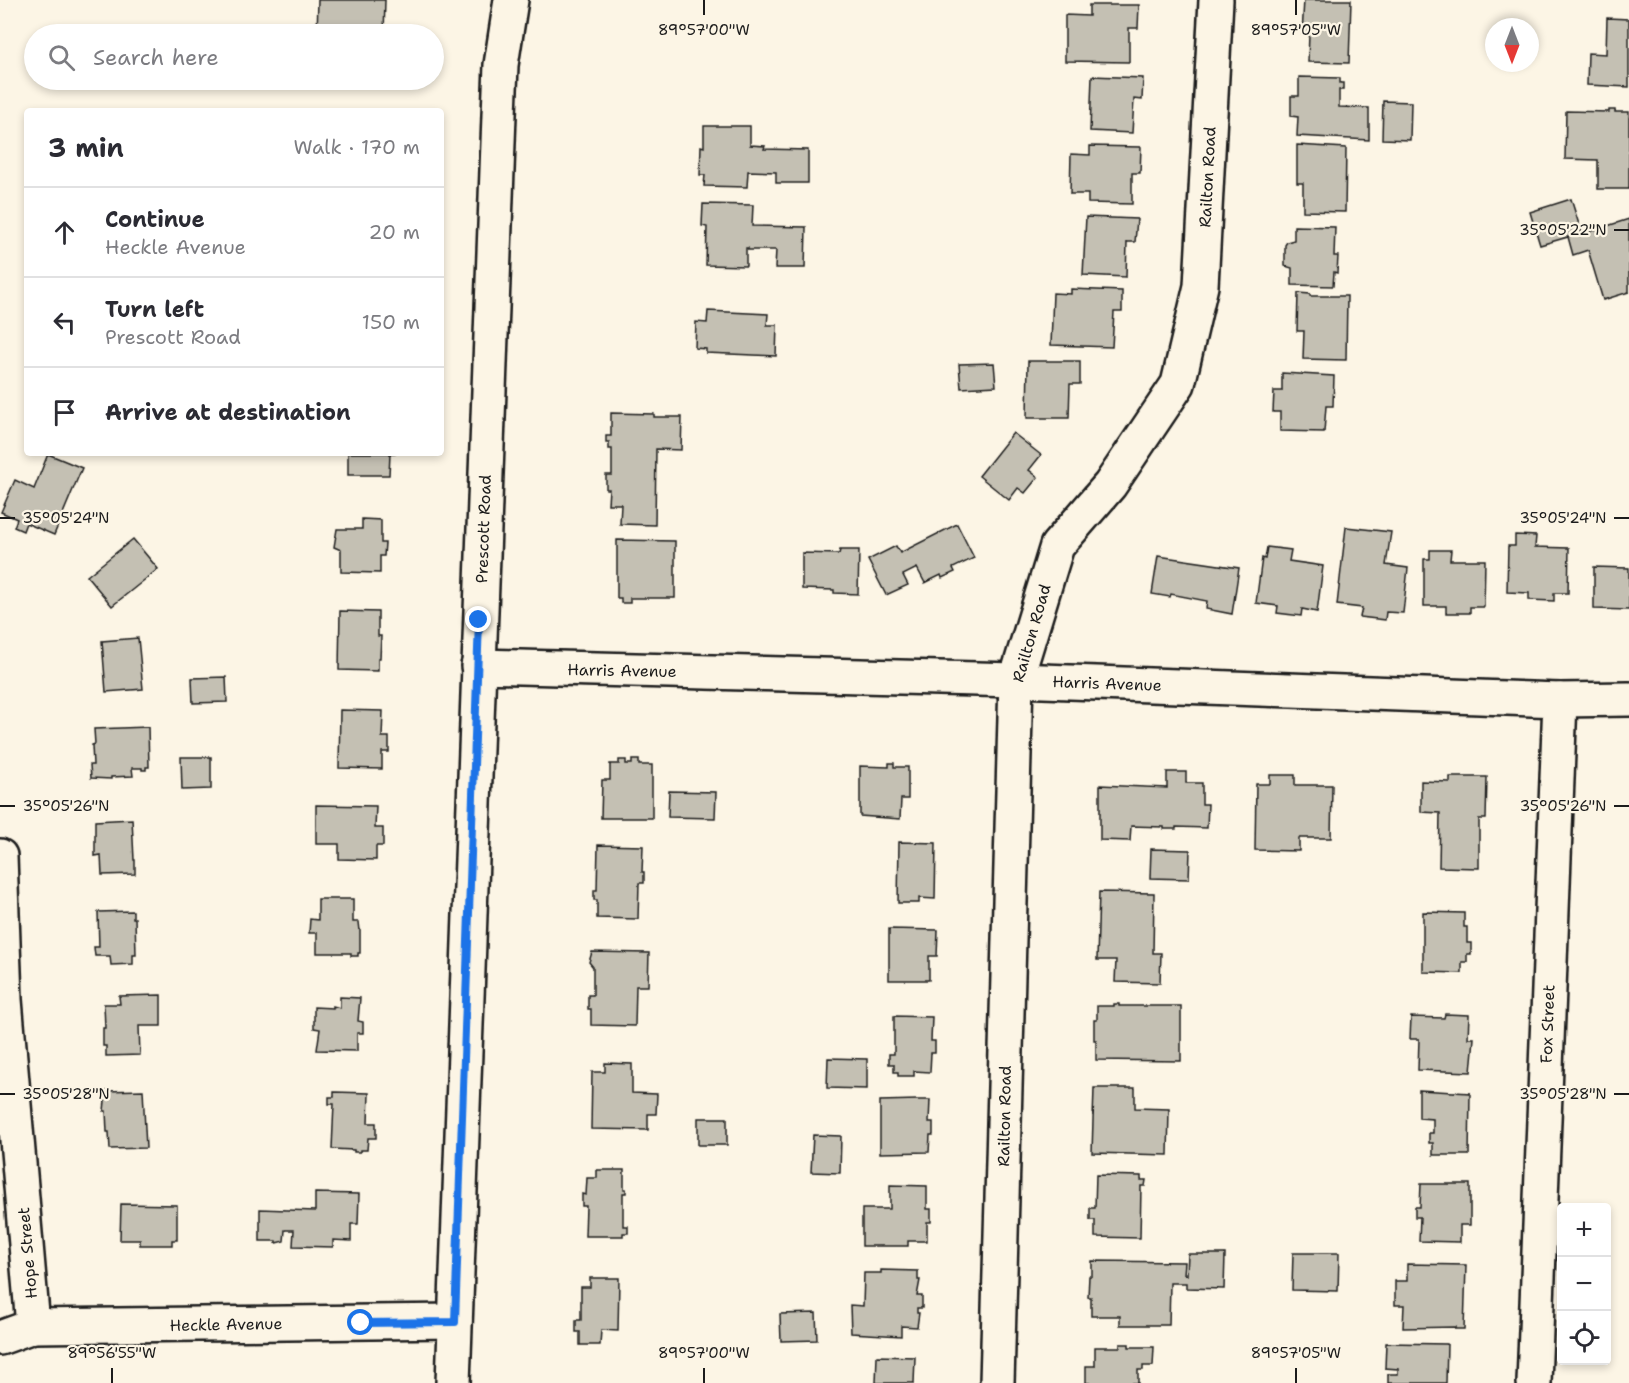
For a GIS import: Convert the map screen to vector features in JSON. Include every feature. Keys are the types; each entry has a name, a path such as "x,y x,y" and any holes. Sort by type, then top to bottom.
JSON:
{"street":[{"name":"Prescott Road","path":"453,1383 501,65 511,0"},
{"name":"Railton Road","path":"997,1383 1016,680 1057,546 1110,485 1178,384 1202,286 1216,0"},
{"name":"Harris Avenue","path":"478,666 1016,680 1560,700 1629,699"},
{"name":"Fox Street","path":"1534,1383 1560,700"},
{"name":"Hope Street","path":"0,856 3,1000 33,1326"},
{"name":"Heckle Avenue","path":"0,1338 33,1326 455,1322"}],"building":[{"path":"318,0 385,0 384,24 317,24"},
{"path":"1304,0 1351,0 1349,63 1308,62 1309,34 1302,34"},
{"path":"1089,5 1139,5 1138,28 1129,28 1129,62 1065,61 1065,15 1089,16"},
{"path":"1607,18 1629,19 1629,87 1587,85 1588,53 1606,54"},
{"path":"1092,76 1143,78 1142,100 1134,99 1132,133 1090,131"},
{"path":"1299,77 1340,78 1343,90 1339,90 1339,107 1369,108 1369,140 1297,136 1298,117 1291,116 1291,96 1299,96"},
{"path":"1383,101 1411,102 1410,140 1382,139"},
{"path":"1609,110 1629,112 1629,189 1598,189 1598,160 1565,159 1566,111 1609,112"},
{"path":"704,126 750,126 750,145 765,146 764,149 808,150 808,183 776,183 776,172 748,171 747,187 704,186 705,175 700,175"},
{"path":"1297,145 1346,148 1345,212 1303,211 1303,183 1297,183"},
{"path":"1090,146 1141,147 1140,173 1132,173 1132,204 1088,203 1088,194 1070,194 1071,154 1090,155"},
{"path":"1571,199 1582,234 1629,219 1629,292 1603,300 1588,250 1573,255 1568,237 1540,245 1530,212"},
{"path":"703,204 753,205 752,226 806,227 805,268 775,268 776,250 748,250 748,248 746,248 746,266 706,265 707,227 702,226"},
{"path":"1086,217 1137,219 1135,242 1127,242 1126,277 1083,275"},
{"path":"1294,226 1335,227 1334,256 1338,256 1337,273 1334,272 1333,286 1292,285 1292,268 1285,266 1285,245 1294,240"},
{"path":"1071,289 1122,291 1122,312 1114,312 1112,347 1051,345 1053,293 1071,294"},
{"path":"1298,293 1310,294 1310,296 1347,296 1346,360 1303,359 1304,331 1297,331"},
{"path":"708,311 768,314 767,325 777,325 776,356 706,353 706,349 695,348 696,322 707,323"},
{"path":"1028,361 1080,361 1080,384 1070,384 1069,418 1027,418"},
{"path":"994,363 996,386 961,388 959,364"},
{"path":"1282,373 1334,376 1333,406 1326,406 1324,432 1280,431 1280,412 1273,412 1274,391 1282,391"},
{"path":"611,413 682,417 681,450 656,449 655,525 620,524 621,504 608,504 609,489 606,489 606,475 612,475 612,449 609,449 606,436 611,436"},
{"path":"1013,433 1041,455 1029,470 1038,477 1025,493 1018,488 1009,500 979,476"},
{"path":"47,456 53,456 82,468 54,535 26,523 23,531 14,527 17,519 1,512 15,480 34,489"},
{"path":"348,456 390,456 389,475 348,475"},
{"path":"362,519 381,520 381,543 385,543 384,556 380,556 380,573 341,572 341,550 334,547 337,529 362,529"},
{"path":"957,524 974,558 953,568 955,572 942,578 941,575 925,583 917,568 903,575 908,585 886,595 868,560 896,546 900,553"},
{"path":"1346,527 1391,532 1386,565 1408,568 1403,613 1386,612 1385,620 1360,617 1362,608 1337,605"},
{"path":"1515,535 1536,536 1535,547 1569,548 1568,593 1554,593 1554,601 1529,600 1529,593 1507,592 1508,546 1515,546"},
{"path":"133,539 158,569 112,606 87,576"},
{"path":"617,540 675,541 675,598 630,598 630,603 621,603 621,598 617,598"},
{"path":"1267,547 1291,550 1289,561 1323,566 1317,612 1302,609 1301,616 1277,613 1278,606 1256,603 1262,558 1265,559"},
{"path":"840,550 859,550 858,594 834,593 834,590 802,589 802,553 839,554"},
{"path":"1430,550 1451,550 1450,560 1485,560 1484,607 1470,607 1470,613 1446,613 1446,606 1424,606 1424,559 1430,559"},
{"path":"1158,556 1239,568 1232,614 1206,609 1207,601 1171,594 1170,597 1152,594"},
{"path":"1594,567 1629,568 1629,610 1594,609"},
{"path":"340,611 378,612 378,636 381,636 378,671 339,670"},
{"path":"138,638 143,689 106,692 102,641"},
{"path":"226,677 227,702 193,703 192,678"},
{"path":"340,710 383,711 382,737 389,737 389,752 382,752 382,769 339,768"},
{"path":"148,727 149,767 146,767 146,770 132,768 133,776 111,777 111,779 91,778 92,745 95,744 94,729"},
{"path":"181,757 211,757 211,789 182,790"},
{"path":"619,760 626,760 626,764 632,764 632,760 639,760 639,765 652,765 652,818 601,818 602,780 610,780 610,764 619,764"},
{"path":"889,763 894,763 894,767 908,767 908,799 901,799 900,819 860,816 860,766 889,767"},
{"path":"1167,772 1186,772 1186,783 1202,783 1202,804 1208,804 1207,828 1164,829 1164,827 1131,826 1130,841 1100,840 1100,785 1167,788"},
{"path":"1270,775 1295,775 1295,785 1332,785 1331,838 1299,838 1299,851 1255,850 1256,784 1270,784"},
{"path":"1450,777 1487,777 1486,819 1479,819 1479,868 1439,867 1440,813 1421,812 1421,781 1450,782"},
{"path":"669,791 716,792 715,818 668,817"},
{"path":"316,805 376,806 375,828 383,828 383,846 376,846 376,860 339,859 339,844 316,844"},
{"path":"132,819 135,874 102,875 101,855 95,856 95,821"},
{"path":"899,842 936,843 935,899 919,898 919,903 898,903"},
{"path":"598,845 643,846 644,883 639,883 638,919 597,918 597,900 594,900 594,890 597,890"},
{"path":"1151,849 1190,850 1189,879 1150,878"},
{"path":"1099,892 1154,893 1153,953 1161,953 1160,983 1115,982 1116,960 1097,960"},
{"path":"318,899 353,899 353,922 359,922 360,931 358,956 351,956 351,953 317,953 317,933 309,933 310,919 318,920"},
{"path":"133,911 136,955 133,955 133,964 111,965 110,956 95,956 94,947 99,947 98,912"},
{"path":"1423,912 1464,913 1464,927 1467,927 1467,943 1471,943 1471,954 1467,954 1467,962 1462,962 1462,973 1423,972"},
{"path":"889,929 938,930 937,956 929,956 929,980 889,980"},
{"path":"592,952 649,953 648,986 636,986 635,1026 591,1025 588,995 593,995 593,967 589,962"},
{"path":"161,995 161,1026 139,1026 140,1055 106,1056 106,1046 103,1046 104,1004 120,1004 119,996"},
{"path":"340,997 360,998 358,1021 363,1022 363,1033 357,1033 357,1051 317,1050 320,1029 314,1028 314,1007 340,1008"},
{"path":"1114,1004 1119,1004 1119,1006 1181,1006 1181,1061 1096,1060 1094,1020 1097,1020 1097,1006 1114,1006"},
{"path":"1445,1014 1469,1015 1468,1038 1474,1038 1471,1072 1418,1070 1419,1039 1410,1039 1411,1017 1444,1018"},
{"path":"894,1016 932,1017 931,1041 935,1041 935,1053 931,1053 930,1072 914,1071 914,1076 898,1076 898,1072 894,1072 894,1064 889,1064 889,1054 894,1054"},
{"path":"828,1058 867,1059 867,1089 827,1088"},
{"path":"605,1063 632,1064 632,1093 657,1094 656,1114 648,1114 648,1130 591,1129 592,1072 605,1072"},
{"path":"1094,1088 1135,1088 1135,1108 1169,1109 1168,1155 1092,1153"},
{"path":"143,1090 146,1148 110,1149 106,1111 104,1111 106,1091"},
{"path":"1419,1090 1470,1093 1469,1155 1433,1155 1433,1143 1429,1143 1429,1133 1433,1133 1433,1119 1419,1118"},
{"path":"334,1092 369,1093 368,1123 376,1123 376,1138 368,1138 367,1150 354,1152 354,1150 332,1149 334,1104 329,1104 329,1097 334,1097"},
{"path":"930,1100 929,1122 933,1122 933,1135 930,1135 929,1152 880,1153 880,1101"},
{"path":"698,1118 727,1118 727,1145 698,1145"},
{"path":"813,1135 841,1136 840,1173 811,1172"},
{"path":"597,1170 624,1170 626,1193 623,1193 623,1226 628,1226 628,1233 623,1233 623,1236 585,1236 586,1206 582,1206 582,1194 586,1195 587,1178 597,1178"},
{"path":"1096,1175 1141,1176 1141,1180 1146,1180 1145,1186 1141,1186 1140,1238 1095,1237 1095,1220 1090,1220 1090,1208 1095,1208"},
{"path":"1421,1184 1470,1184 1470,1225 1460,1225 1460,1242 1419,1241 1420,1217 1415,1217 1415,1207 1420,1207"},
{"path":"890,1185 927,1186 927,1209 931,1209 931,1222 927,1222 927,1241 908,1241 908,1246 862,1246 862,1209 890,1209"},
{"path":"315,1193 359,1194 358,1224 351,1224 351,1241 333,1240 333,1247 293,1246 294,1230 285,1230 284,1241 276,1243 276,1241 260,1241 260,1209 315,1211"},
{"path":"121,1204 177,1205 177,1240 172,1240 172,1245 140,1245 140,1240 120,1240"},
{"path":"1293,1253 1339,1253 1338,1291 1292,1290"},
{"path":"1188,1254 1225,1254 1224,1289 1186,1288 1186,1283 1170,1283 1169,1325 1120,1325 1120,1316 1091,1316 1091,1297 1088,1297 1092,1261 1185,1262 1184,1274 1187,1275"},
{"path":"1407,1264 1466,1265 1464,1329 1455,1329 1455,1327 1403,1328 1404,1305 1395,1305 1395,1281 1407,1281"},
{"path":"881,1270 918,1271 918,1280 920,1280 917,1296 922,1296 922,1308 917,1308 917,1313 919,1313 917,1327 901,1326 901,1336 851,1333 850,1305 863,1306 864,1273 881,1273"},
{"path":"590,1278 619,1278 618,1331 601,1330 600,1345 580,1345 580,1332 576,1332 576,1320 581,1320 581,1287 590,1287"},
{"path":"816,1313 817,1340 781,1341 780,1314"},
{"path":"1386,1343 1447,1344 1446,1383 1388,1383 1388,1374 1398,1374 1398,1369 1385,1368"},
{"path":"1120,1344 1129,1344 1129,1347 1154,1347 1153,1366 1143,1366 1143,1370 1138,1370 1138,1383 1086,1383 1086,1366 1095,1366 1095,1347 1120,1347"},
{"path":"877,1356 915,1357 914,1383 876,1383"}],"route":[{"path":"361,1323 455,1322 479,620"}]}
